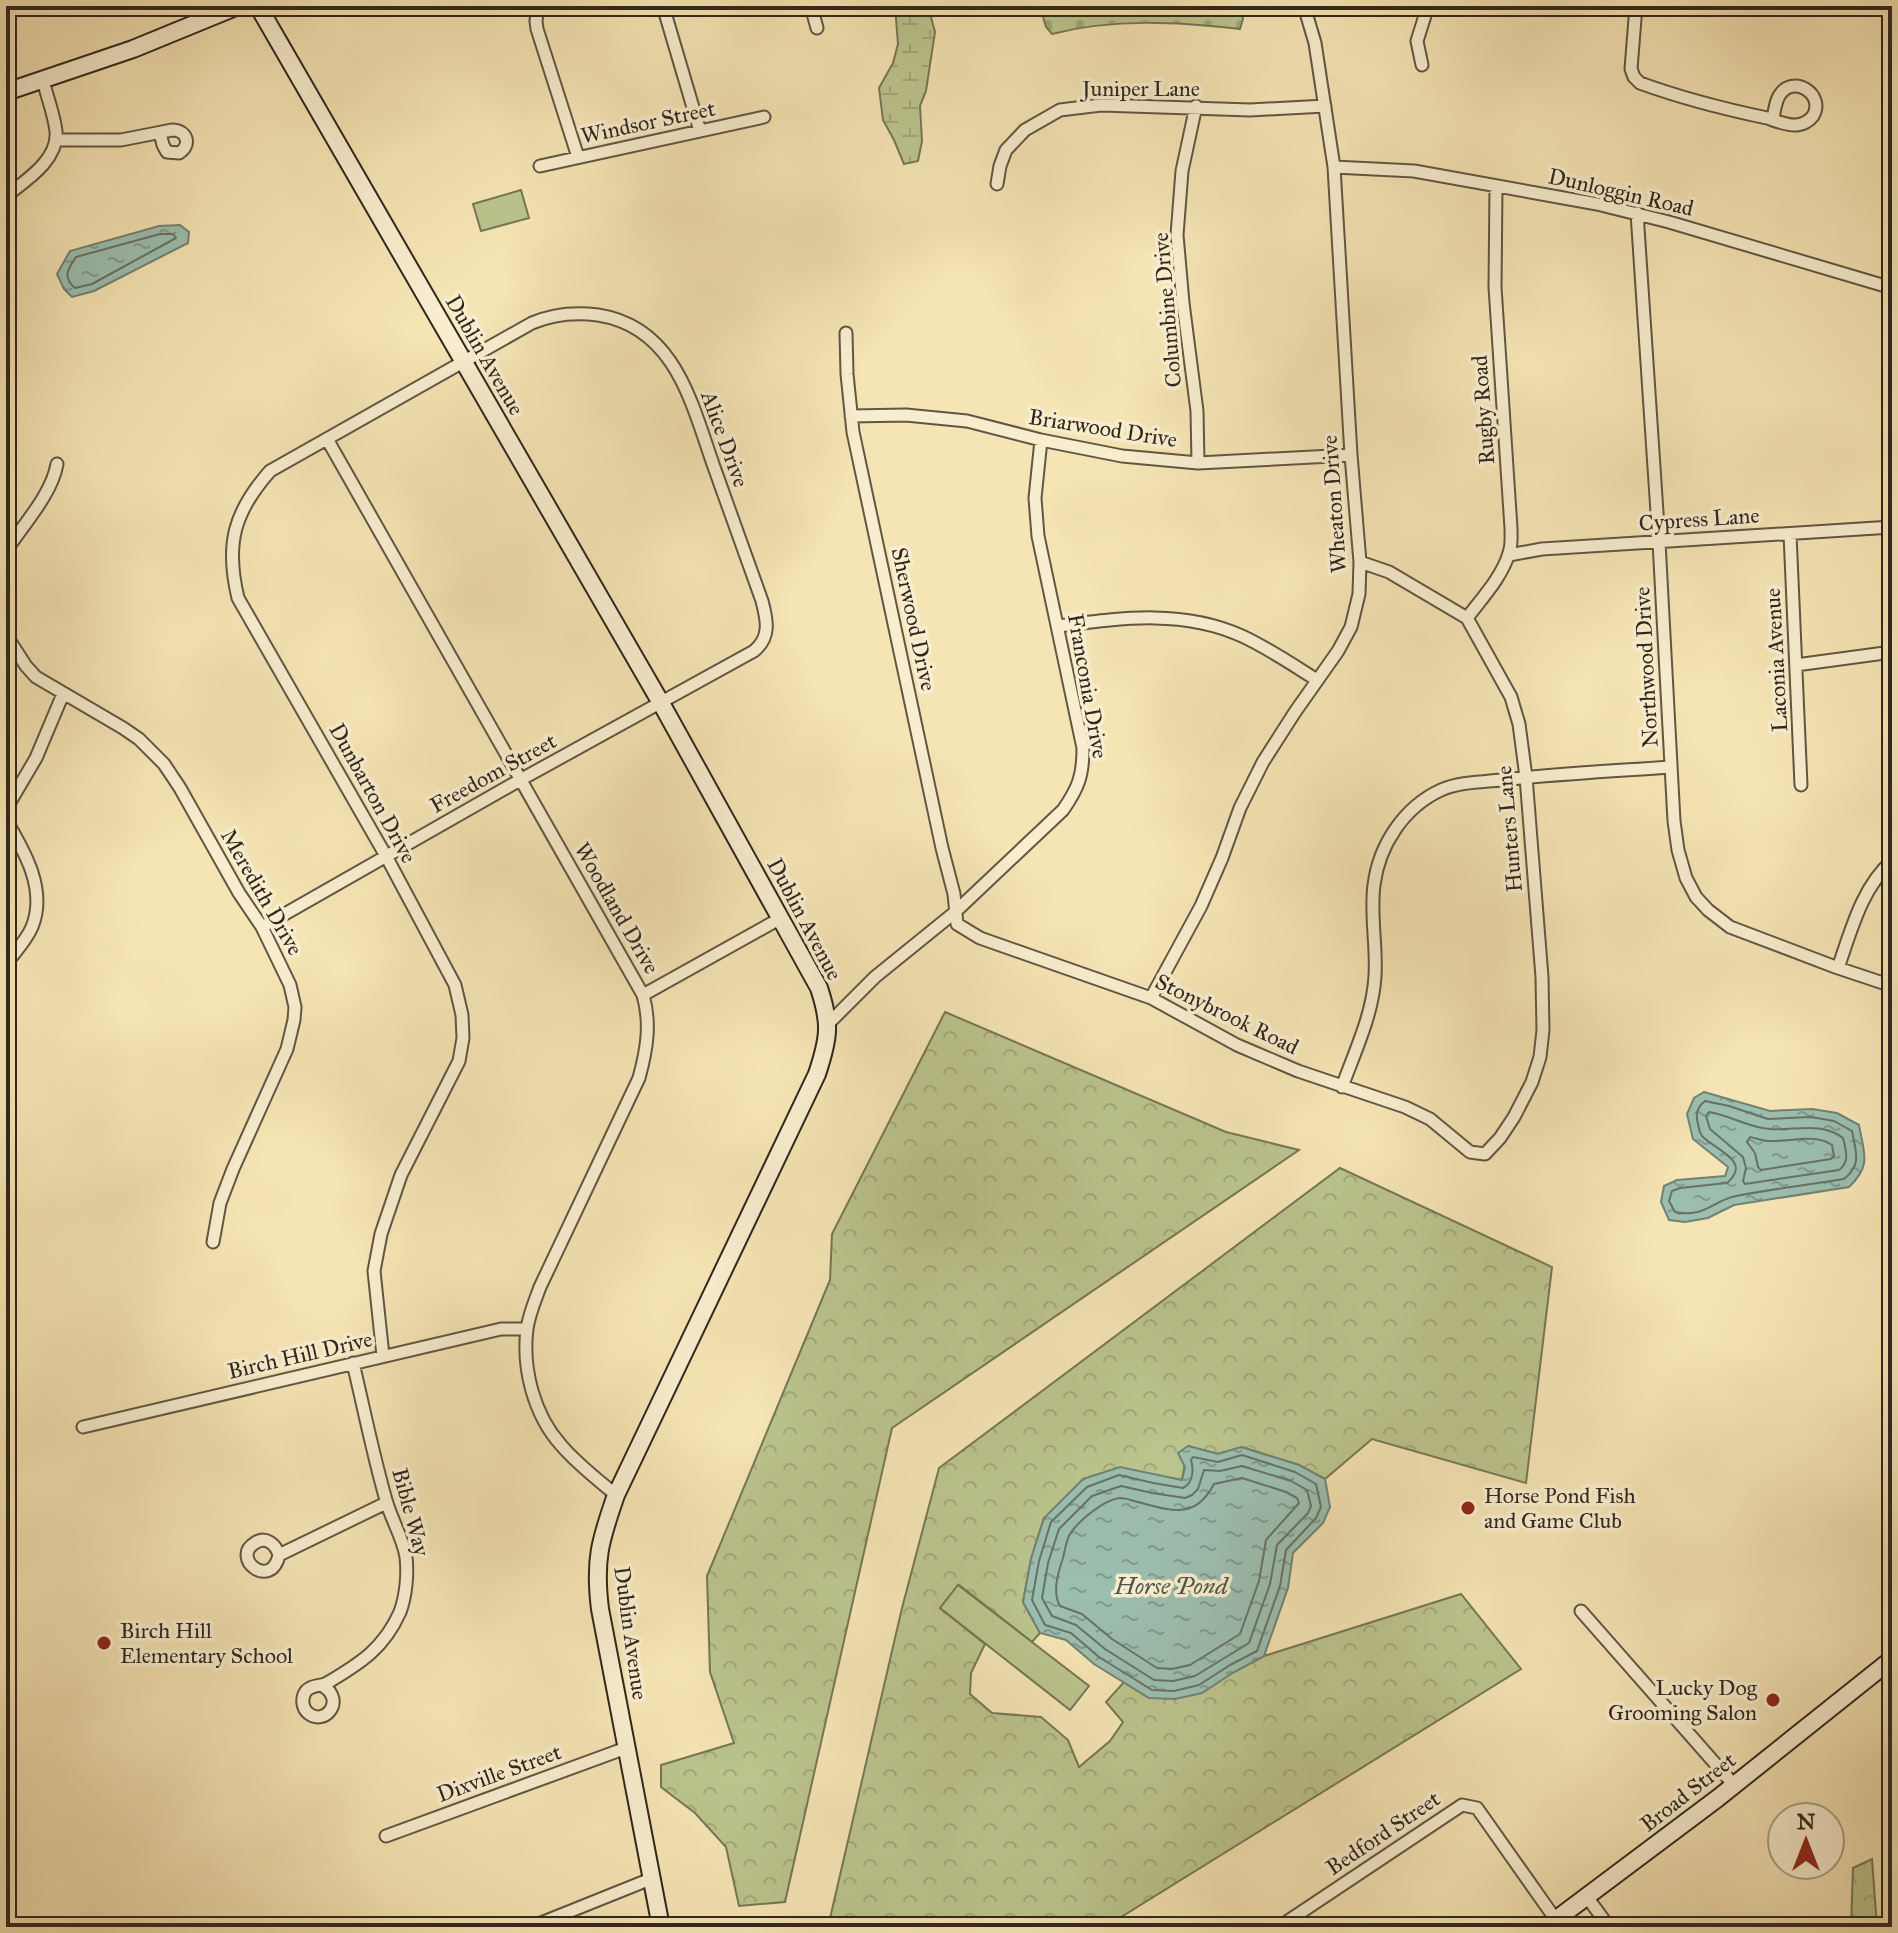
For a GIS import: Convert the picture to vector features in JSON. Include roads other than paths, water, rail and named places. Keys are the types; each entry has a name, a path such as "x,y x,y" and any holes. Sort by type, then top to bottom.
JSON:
{"street":[{"path":"6,92 133,49 238,6"},
{"name":"Dublin Avenue","path":"258,6 661,703 819,988 829,1023 817,1074 616,1495 602,1534 597,1571 600,1609 661,1927"},
{"path":"538,6 537,29 578,157"},
{"path":"663,6 700,131"},
{"path":"811,6 817,28"},
{"name":"Wheaton Drive","path":"1151,998 1201,906 1240,808 1263,762 1338,651 1351,627 1359,594 1360,562 1334,167 1315,43 1304,6"},
{"path":"1422,65 1417,41 1428,6"},
{"path":"1636,6 1631,69 1640,83 1773,120"},
{"path":"6,196 39,169 56,140 43,80"},
{"name":"Juniper Lane","path":"997,184 1006,150 1025,130 1060,110 1101,105 1250,110 1325,106"},
{"name":"Columbine Drive","path":"1196,106 1182,171 1177,235 1197,411 1198,463"},
{"name":"Windsor Street","path":"540,166 764,117"},
{"path":"56,140 121,140 160,133"},
{"name":"Dunloggin Road","path":"1334,167 1414,171 1584,201 1637,213 1892,288"},
{"name":"Rugby Road","path":"1467,618 1494,582 1509,555 1511,528 1495,287 1496,187"},
{"name":"Northwood Drive","path":"1637,213 1671,767 1678,850 1686,878 1696,897 1730,927 1892,986"},
{"name":"Alice Drive","path":"464,362 532,323 551,316 582,313 613,318 642,331 657,344 676,370 690,400 762,601 767,626 766,636 754,651 661,703"},
{"name":"Sherwood Drive","path":"846,333 851,416 954,894 954,913"},
{"name":"Dunbarton Drive","path":"383,1356 374,1271 381,1234 401,1175 459,1061 463,1038 462,1015 455,985 386,856 238,598 232,572 232,547 239,518 252,491 270,471 464,362"},
{"name":"Briarwood Drive","path":"851,416 906,415 967,421 1122,456 1198,463 1351,455"},
{"name":"Woodland Drive","path":"327,439 643,995 648,1011 646,1054 639,1078 545,1274 527,1329 527,1367 540,1412 565,1451 616,1495"},
{"name":"Franconia Drive","path":"829,1023 875,977 954,913 1063,810 1075,793 1083,773 1083,748 1038,536 1035,498 1041,440"},
{"path":"6,551 50,488 57,464"},
{"name":"Cypress Lane","path":"1509,555 1542,549 1892,527"},
{"name":"Laconia Avenue","path":"1790,534 1801,785"},
{"path":"1360,562 1389,572 1467,618"},
{"path":"1058,626 1123,618 1158,617 1193,621 1242,636 1317,680"},
{"name":"Hunters Lane","path":"1467,618 1511,697 1519,724 1542,977 1543,1030 1540,1057 1532,1082 1514,1117 1485,1154"},
{"name":"Meredith Drive","path":"6,635 36,677 139,739 164,764 262,927 290,985 295,1007 287,1049 233,1169 220,1203 213,1242"},
{"path":"1796,665 1892,652"},
{"path":"6,809 36,758 63,694"},
{"name":"Freedom Street","path":"262,927 661,703"},
{"path":"1342,1087 1370,1008 1375,980 1374,885 1380,859 1391,835 1417,805 1455,785 1671,767"},
{"path":"6,820 23,851 37,898 33,924 6,964"},
{"path":"1838,968 1869,889 1892,861"},
{"name":"Stonybrook Road","path":"954,913 957,924 980,938 1151,998 1237,1045 1298,1071 1405,1107 1430,1119 1470,1152 1485,1154"},
{"path":"643,995 781,918"},
{"name":"Birch Hill Drive","path":"83,1427 501,1329 527,1329"},
{"name":"Bible Way","path":"323,1686 383,1643 401,1608 405,1590 406,1555 386,1503 353,1363"},
{"path":"279,1555 386,1503"},
{"path":"1581,1611 1734,1785"},
{"name":"Broad Street","path":"1551,1924 1734,1785 1892,1659"},
{"name":"Dixville Street","path":"386,1836 626,1748"},
{"name":"Bedford Street","path":"1279,1927 1462,1805 1477,1808 1551,1924"},
{"path":"531,1927 653,1878"},
{"path":"1587,1897 1609,1927"}],"water":[{"path":"180,225 189,232 188,243 94,291 72,297 64,289 57,274 70,251 159,226"},
{"path":"1704,1092 1770,1111 1812,1109 1837,1113 1859,1125 1864,1152 1861,1172 1849,1187 1734,1205 1708,1218 1685,1222 1669,1220 1661,1202 1664,1186 1677,1180 1725,1176 1728,1167 1693,1139 1687,1114 1694,1098"},
{"name":"Horse Pond","path":"1188,1446 1218,1454 1241,1447 1299,1465 1325,1479 1330,1507 1323,1523 1293,1553 1288,1588 1264,1656 1202,1693 1175,1699 1149,1698 1094,1664 1066,1640 1040,1633 1023,1602 1031,1559 1044,1518 1083,1479 1120,1467 1182,1480 1185,1467 1178,1453"}],"place":[{"name":"Horse Pond Fish and Game Club","path":"1468,1508"},
{"name":"Birch Hill Elementary School","path":"104,1643"},
{"name":"Lucky Dog Grooming Salon","path":"1773,1700"}]}
